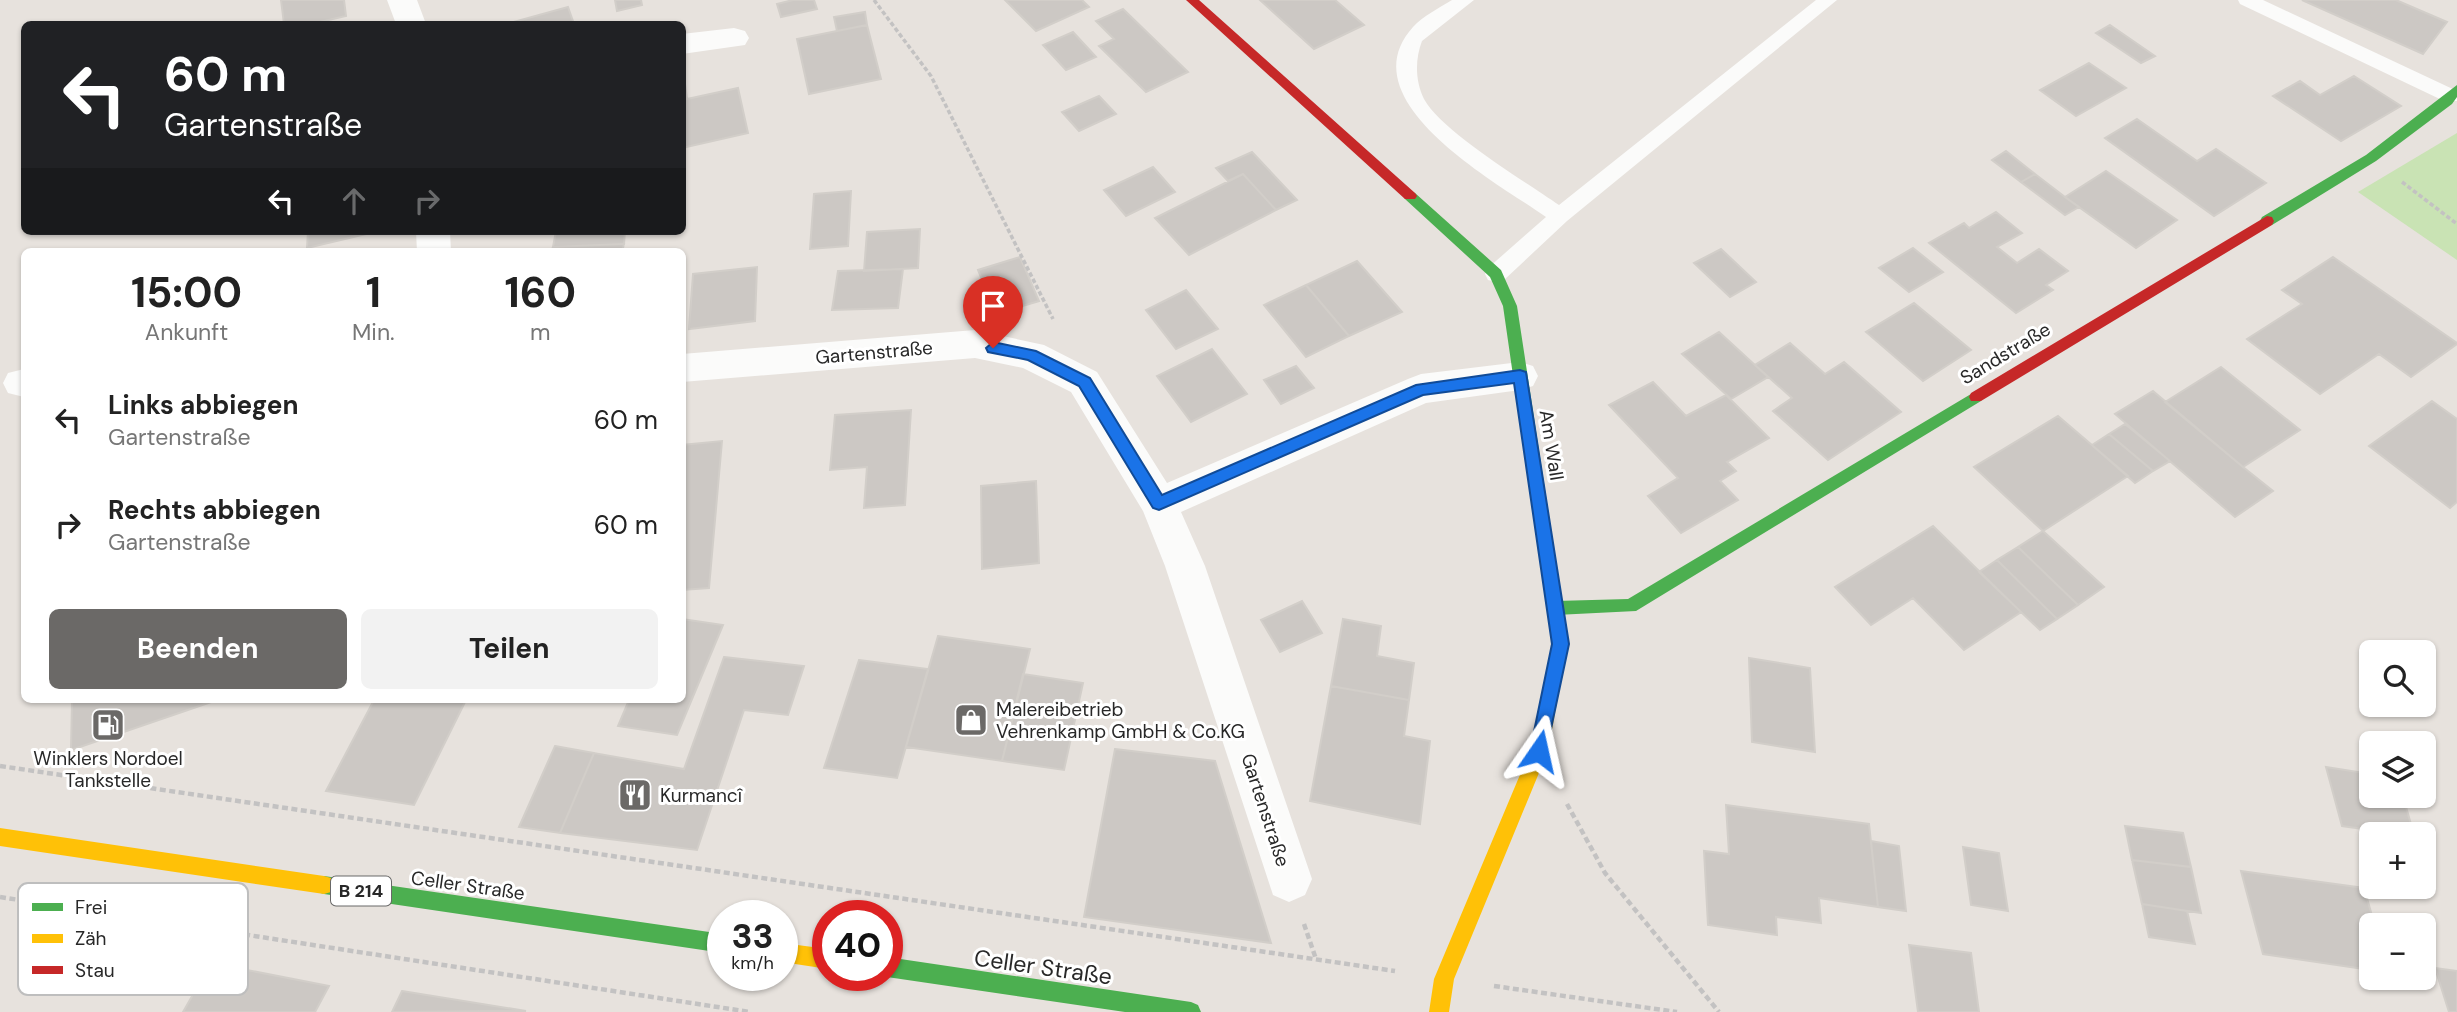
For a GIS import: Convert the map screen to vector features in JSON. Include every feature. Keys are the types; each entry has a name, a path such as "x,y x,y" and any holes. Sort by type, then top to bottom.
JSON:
{"street":[{"path":"402,0 410,21"},
{"name":"Am Wall","path":"1192,0 1496,274 1510,306 1560,644 1539,751 1444,979 1439,1012"},
{"path":"686,44 734,38"},
{"name":"Sandstraße","path":"1556,608 1630,606 2371,158 2454,92"},
{"name":"Gartenstraße","path":"686,368 975,344 1031,355 1084,382 1159,504 1185,566 1289,879"},
{"path":"1159,504 1421,389 1520,376"},
{"name":"Celler Straße","path":"0,838 707,942"},
{"name":"Celler Straße","path":"903,970 1191,1012"}],"lane":[{"path":"1465,0 1419,32 1408,56 1408,84 1420,109 1445,133 1560,216"},
{"path":"1496,274 1560,216 1828,0"},
{"path":"2247,0 2454,92"}],"path":[{"path":"874,0 931,76 1054,321"},
{"path":"2371,158 2457,224"},
{"path":"1539,751 1605,873 1719,1012"},
{"path":"0,766 1676,1012"},
{"path":"0,897 18,900"},
{"path":"248,935 750,1012"}],"green space":[{"path":"2457,133 2457,260 2358,192"}],"building":[{"path":"281,0 344,0 346,16 324,21 284,21"},
{"path":"615,0 641,0 642,5 617,11"},
{"path":"793,0 814,0 817,9 781,17 777,4"},
{"path":"1005,0 1082,0 1089,7 1036,31"},
{"path":"1260,0 1335,0 1364,25 1314,49"},
{"path":"2302,0 2396,0 2447,22 2423,54"},
{"path":"568,7 573,21 517,21"},
{"path":"1123,9 1188,72 1146,92 1099,46 1114,39 1096,21"},
{"path":"865,12 867,25 837,31 834,17"},
{"path":"867,25 881,79 809,94 797,39"},
{"path":"2110,25 2155,56 2141,63 2096,33"},
{"path":"1073,32 1096,57 1066,70 1043,45"},
{"path":"2089,63 2126,88 2076,116 2040,90"},
{"path":"2354,76 2401,106 2341,141 2273,96 2300,81 2320,95"},
{"path":"738,88 748,133 686,147 686,92 687,99"},
{"path":"1099,96 1116,114 1079,131 1062,112"},
{"path":"2137,119 2197,161 2216,149 2266,183 2214,216 2105,138"},
{"path":"2006,151 2035,174 2021,182 1992,160"},
{"path":"1252,152 1297,200 1276,210 1243,174 1228,181 1216,168"},
{"path":"1153,167 1175,192 1126,216 1104,190"},
{"path":"2106,171 2177,220 2136,248 2065,197"},
{"path":"1243,174 1276,210 1189,255 1155,218"},
{"path":"2035,174 2079,207 2065,215 2021,182"},
{"path":"851,191 848,246 810,249 814,194"},
{"path":"1996,212 2022,233 1997,247 2017,263 2039,249 2068,271 2046,285 2053,290 2016,313 1929,243 1964,223 1969,228"},
{"path":"920,229 918,268 864,271 867,232"},
{"path":"308,235 362,235 307,248"},
{"path":"555,235 625,235 624,244 553,247"},
{"path":"624,244 623,248 553,247"},
{"path":"1913,248 1943,272 1909,292 1879,268"},
{"path":"1721,249 1756,282 1730,297 1694,263"},
{"path":"1020,257 1039,301 996,314 978,270"},
{"path":"2333,257 2457,344 2411,377 2379,354 2320,394 2247,339 2302,304 2282,290"},
{"path":"1357,261 1402,312 1349,336 1306,285"},
{"path":"757,267 755,321 689,329 693,274"},
{"path":"903,269 898,308 832,310 838,271"},
{"path":"1306,285 1349,336 1306,357 1264,305"},
{"path":"1186,290 1218,329 1176,349 1146,310"},
{"path":"1914,303 1971,350 1923,381 1866,332"},
{"path":"1719,332 1768,377 1731,399 1682,354"},
{"path":"1790,343 1825,374 1844,362 1901,412 1828,460 1773,411 1792,398 1755,365"},
{"path":"1212,349 1247,394 1191,422 1157,376"},
{"path":"1296,366 1314,388 1281,404 1264,380"},
{"path":"2221,367 2300,430 2243,467 2165,402"},
{"path":"1653,382 1686,416 1726,395 1769,438 1727,462 1736,471 1720,481 1738,500 1681,533 1648,496 1678,478 1609,405"},
{"path":"2153,391 2273,491 2235,517 2115,414"},
{"path":"2432,401 2457,419 2457,502 2450,508 2369,446"},
{"path":"911,410 905,505 864,508 867,467 830,470 835,415"},
{"path":"2058,416 2128,476 2043,531 1974,467"},
{"path":"2125,424 2170,461 2153,471 2109,434"},
{"path":"2109,434 2153,471 2135,483 2092,445"},
{"path":"722,441 709,588 686,590 686,445"},
{"path":"1036,481 1039,563 982,569 981,486"},
{"path":"1933,526 2021,612 1964,650 1913,598 1871,625 1835,587"},
{"path":"2043,531 2104,587 2078,605 2018,547"},
{"path":"2018,547 2078,605 2057,619 1997,560"},
{"path":"1997,560 2057,619 2040,630 1979,572"},
{"path":"1302,601 1322,633 1280,652 1261,620"},
{"path":"1343,619 1381,626 1377,656 1414,663 1409,700 1331,686"},
{"path":"686,620 723,625 677,735 618,726 628,703 686,703"},
{"path":"938,636 1030,649 1002,761 906,747"},
{"path":"724,657 804,666 788,715 744,710 697,850 560,833 594,753 684,769"},
{"path":"1749,658 1810,668 1815,752 1752,742"},
{"path":"859,660 928,669 897,778 824,768"},
{"path":"1023,674 1083,683 1064,770 1002,761"},
{"path":"1331,686 1409,700 1404,736 1430,741 1420,824 1310,801"},
{"name":"Winklers Nordoel Tankstelle","path":"72,703 208,703 71,750"},
{"path":"372,703 465,703 414,805 326,791"},
{"path":"555,746 594,753 560,833 519,827"},
{"path":"1115,749 1215,761 1271,943 1084,917"},
{"path":"2326,767 2359,772 2359,808 2406,808 2410,822 2359,822 2359,828 2342,826"},
{"path":"1726,805 1869,824 1878,907 1819,898 1821,923 1776,917 1777,935 1708,925 1704,851 1729,854"},
{"path":"2125,826 2183,833 2191,867 2132,860"},
{"path":"1871,841 1899,846 1906,911 1878,907"},
{"path":"1963,847 1999,853 2008,911 1971,905"},
{"path":"2132,860 2191,867 2201,913 2142,904"},
{"path":"2241,871 2359,887 2359,899 2367,899 2371,913 2359,913 2359,968 2263,954"},
{"path":"2142,904 2187,911 2195,944 2149,937"},
{"path":"1909,945 1971,953 1979,1012 1918,1012"},
{"path":"2436,968 2457,971 2457,1012 2449,1012"},
{"path":"248,970 329,986 315,1012 183,1012 193,995 248,995"},
{"path":"402,991 526,1011 392,1012"}],"traffic: fast":[{"path":"2267,221 2371,158 2447,101 2457,89"},
{"path":"1410,196 1496,274 1510,306 1545,542"},
{"path":"1556,608 1630,606 1976,397"},
{"path":"324,885 707,942"},
{"path":"903,969 1191,1012"}],"traffic: slow":[{"path":"1439,1012 1444,979 1539,751 1560,644 1545,542"},
{"path":"0,837 324,885"},
{"path":"798,954 812,957"}],"traffic: jam":[{"path":"1192,0 1410,196"},
{"path":"1976,397 2267,221"}],"place":[{"name":"Malereibetrieb Vehrenkamp GmbH & Co.KG","path":"971,720"},
{"name":"Winklers Nordoel Tankstelle","path":"108,725"},
{"name":"Kurmancî","path":"635,795"}],"route":[{"path":"993,348 1031,355 1084,382 1159,504 1421,389 1520,376 1560,644 1539,751"}]}
